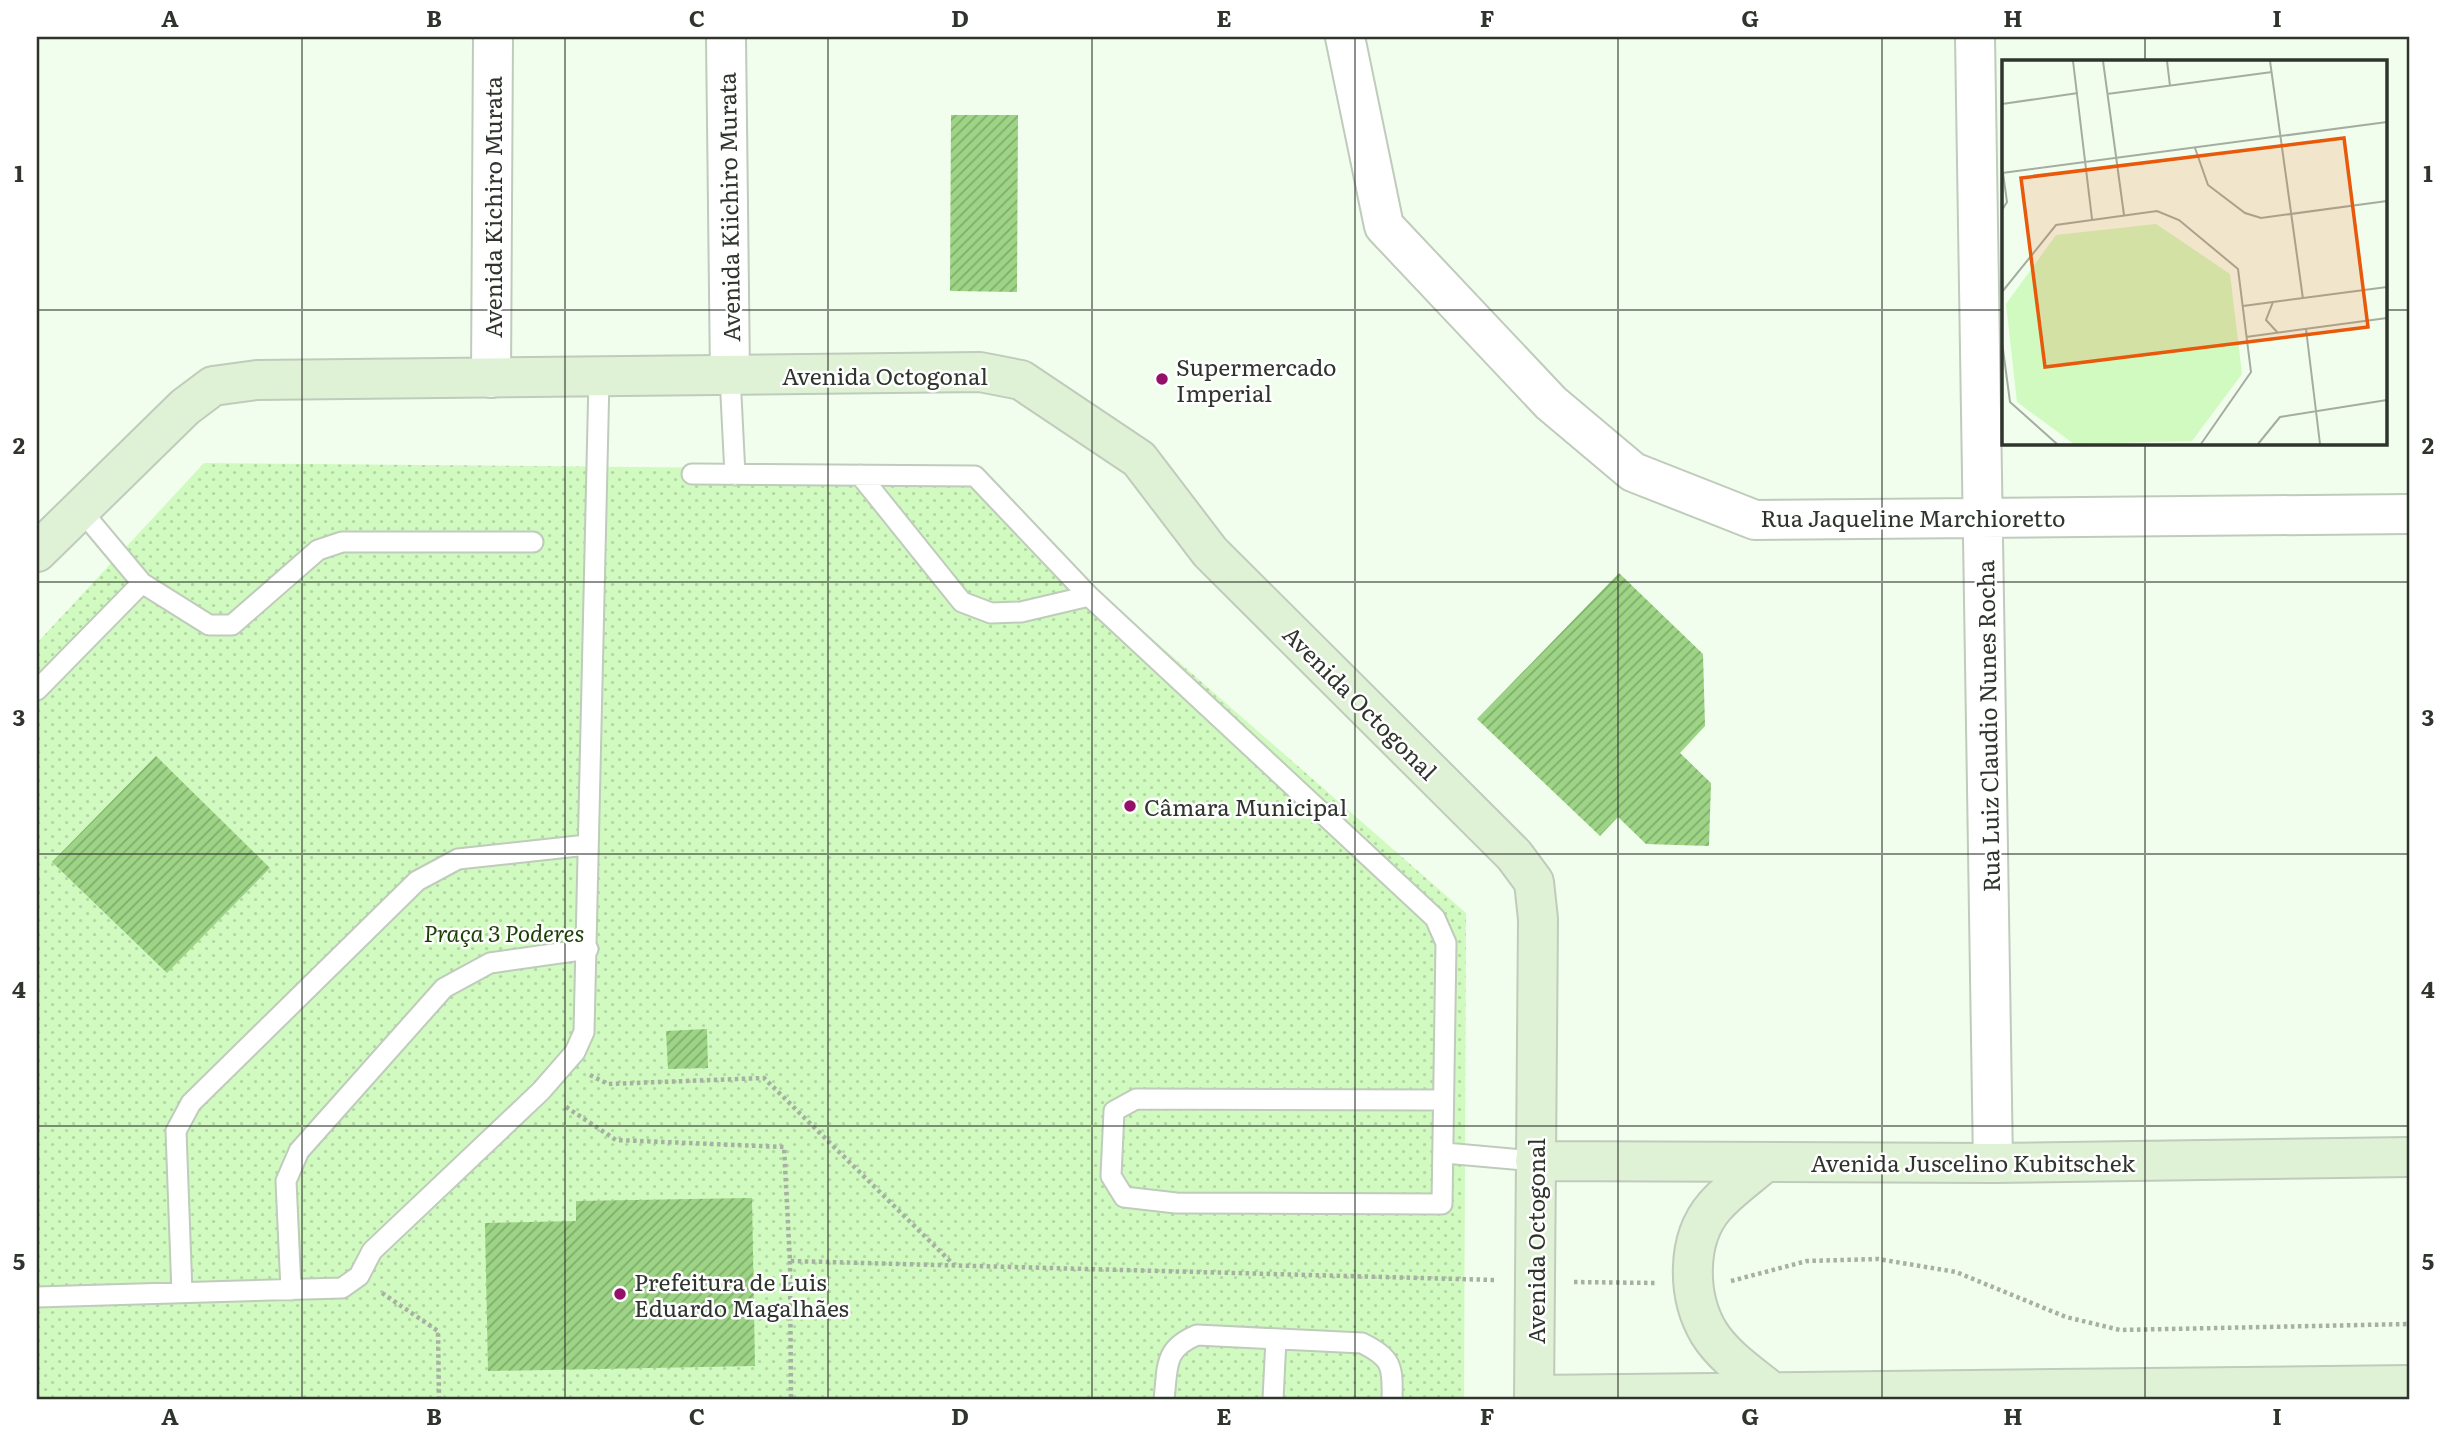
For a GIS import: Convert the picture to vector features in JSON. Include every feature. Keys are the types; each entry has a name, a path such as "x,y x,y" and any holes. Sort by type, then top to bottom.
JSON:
{"main road":[{"name":"Avenida Octogonal","path":"37,552 185,407 213,386 257,380 980,372 1021,380 1139,459 1210,552 1514,855 1534,882 1538,919 1534,1397"},
{"name":"Avenida Juscelino Kubitschek","path":"1535,1161 1993,1163 2410,1157"},
{"path":"1763,1163 1714,1207 1692,1250 1693,1284 1709,1332 1732,1360 1772,1392"},
{"path":"1534,1397 1772,1392 1989,1395 2410,1385"}],"street":[{"name":"Avenida Kichiro Murata","path":"491,378 493,37"},
{"name":"Avenida Kiichiro Murata","path":"726,37 730,376"},
{"name":"Rua Jaqueline Marchioretto","path":"1345,37 1384,226 1551,403 1633,472 1755,520 2410,514"},
{"name":"Rua Luiz Claudio Nunes Rocha","path":"1975,37 1993,1163"}],"lane":[{"path":"730,376 735,475"},
{"path":"37,1297 342,1288 359,1276 372,1251 541,1091 575,1052 584,1032 587,949 598,378"},
{"path":"692,474 975,476 1089,596 1435,918 1446,943 1443,1100 1445,1153 1442,1204 1176,1203 1124,1196 1111,1176 1114,1111 1136,1099 1443,1100"},
{"path":"860,475 962,602 991,613 1021,612 1089,596"},
{"path":"80,509 142,583 209,625 232,625 318,550 342,542 533,542"},
{"path":"37,690 142,583"},
{"path":"182,1293 177,1130 191,1103 417,881 458,859 587,845"},
{"path":"291,1290 286,1181 299,1151 444,988 491,963 587,949"},
{"path":"1445,1153 1535,1161"},
{"path":"1164,1399 1169,1356 1179,1343 1197,1335 1362,1343 1384,1354 1393,1372 1392,1399"},
{"path":"1272,1399 1276,1339"}],"path":[{"path":"575,1052 587,1074 608,1084 764,1077 955,1266"},
{"path":"541,1091 616,1140 783,1147 790,1261 791,1399"},
{"path":"790,1261 1721,1284 1807,1261 1878,1259 1956,1272 2066,1317 2120,1330 2410,1324"},
{"path":"359,1276 438,1331 439,1399"}],"green space":[{"name":"Praça 3 Poderes","path":"204,463 959,470 1466,913 1464,1399 37,1399 37,643"}],"building":[{"path":"951,115 1018,115 1017,292 950,291"},
{"path":"1619,573 1703,654 1705,726 1680,753 1711,783 1709,846 1646,844 1618,817 1600,836 1477,719"},
{"path":"156,756 270,868 167,973 52,862"},
{"path":"707,1029 708,1068 668,1069 666,1031"},
{"name":"Prefeitura de Luis Eduardo Magalhães","path":"752,1198 755,1366 488,1371 485,1223 576,1221 576,1201"}],"place":[{"name":"Supermercado Imperial","path":"1162,379"},
{"name":"Câmara Municipal","path":"1130,806"},
{"name":"Prefeitura de Luis Eduardo Magalhães","path":"620,1294"}]}
